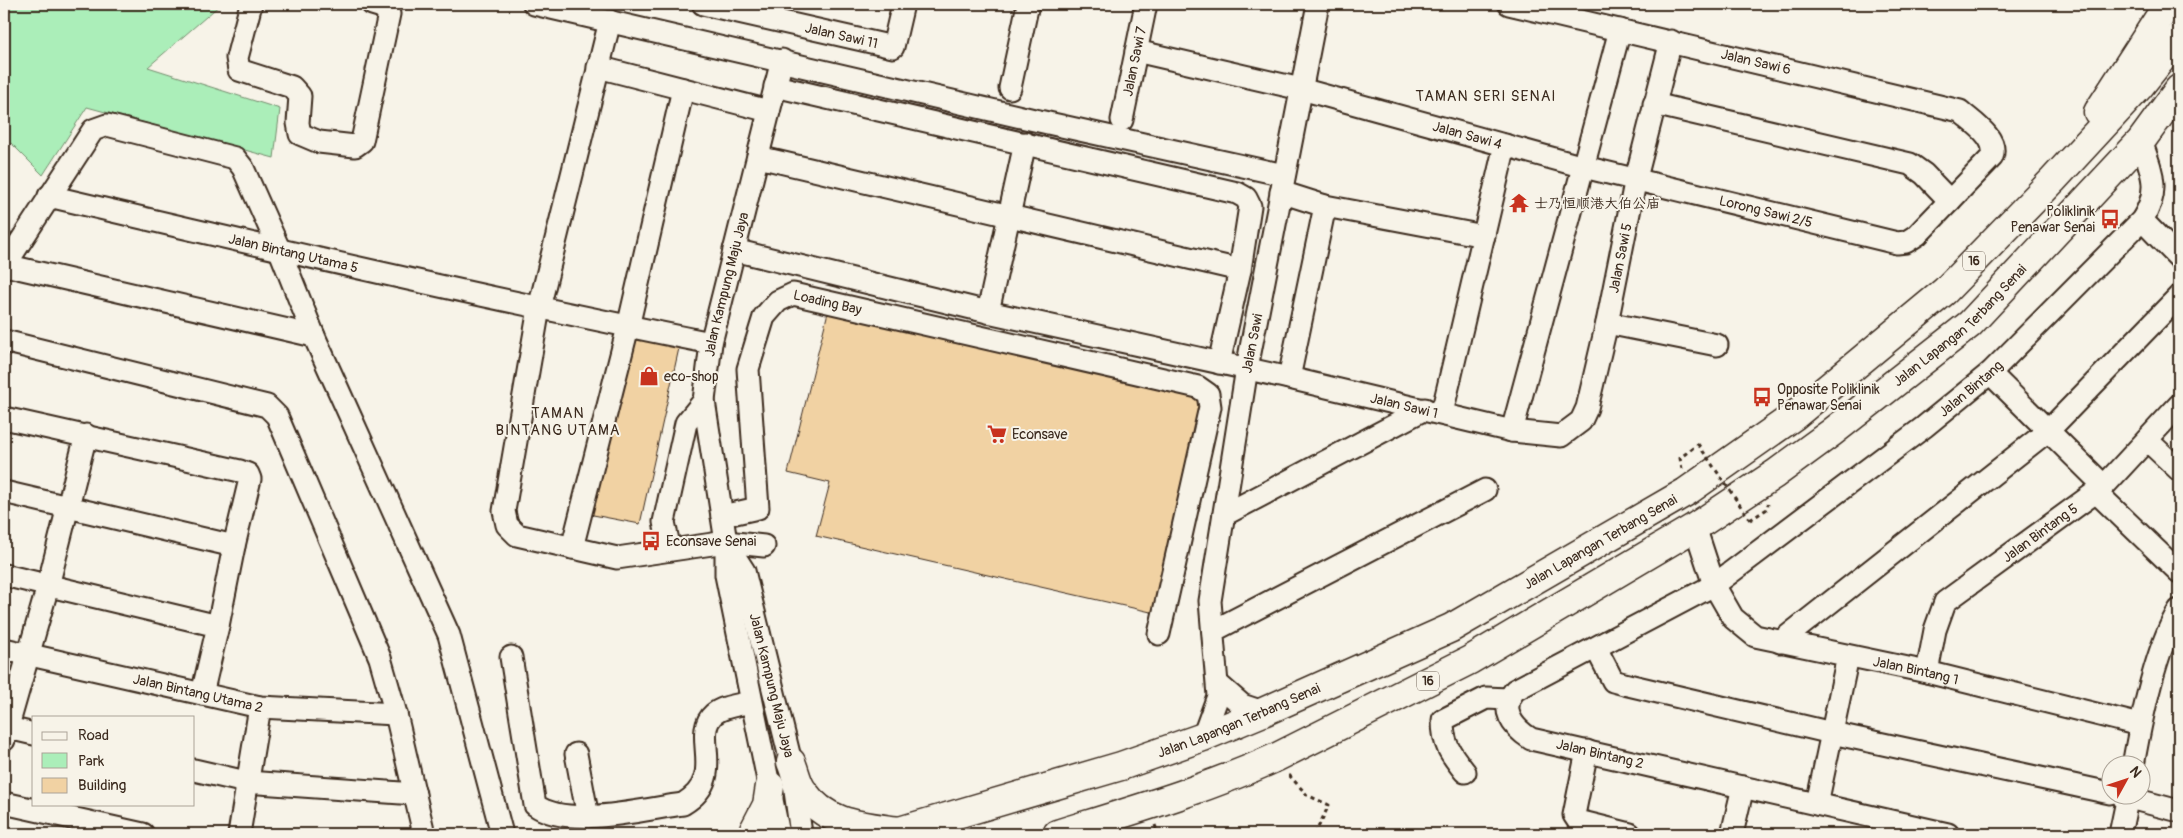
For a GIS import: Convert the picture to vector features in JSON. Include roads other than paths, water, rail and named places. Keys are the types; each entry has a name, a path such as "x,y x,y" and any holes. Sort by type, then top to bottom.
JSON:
{"highway":[{"path":"2054,180 2168,4"},
{"name":"Jalan Lapangan Terbang Senai","path":"894,833 1121,766 1203,737 1263,712 1451,628 1697,486 1832,386 1945,291 2054,180 2140,87 2179,37"},
{"name":"Jalan Lapangan Terbang Senai","path":"1057,834 1148,806 1249,770 1278,757 1470,660 1695,527 1775,474 1831,433 1970,324 2141,141 2179,89"},
{"path":"2141,141 2179,112"},
{"path":"791,762 802,791 818,808 833,819 852,825 894,833"},
{"path":"752,834 767,805 770,786"}],"street":[{"path":"251,4 237,58 239,70 292,88 300,96 298,123 300,134 319,142 355,146 362,141 389,14 382,7 372,4"},
{"path":"534,4 1030,119 1283,184 1325,206 1484,236"},
{"name":"Jalan Sawi 11","path":"703,4 892,46 903,4"},
{"path":"1010,88 1028,4"},
{"name":"Jalan Sawi 7","path":"1122,120 1146,4"},
{"name":"Jalan Sawi","path":"1203,737 1216,707 1219,684 1210,601 1246,368 1318,4"},
{"name":"Jalan Sawi 6","path":"1509,4 1960,111 1991,140 1994,152 1992,157 1950,201"},
{"path":"610,21 539,308 504,510 507,525 517,535 617,558 726,542 764,546"},
{"path":"1512,431 1620,30"},
{"name":"Jalan Sawi 5","path":"1561,436 1581,421 1587,408 1607,323 1636,178 1671,42"},
{"name":"Jalan Sawi 4","path":"1136,51 1301,89 1584,167 1636,178"},
{"name":"Jalan Kampung Maju Jaya","path":"779,834 726,574 726,542 704,401 711,343 782,60"},
{"path":"598,67 769,111"},
{"path":"775,86 1025,144 1064,155 1237,193 1246,198 1250,206 1240,270 1219,362"},
{"path":"572,548 628,327 683,89"},
{"path":"1654,104 1910,164 1924,174 1950,201"},
{"path":"314,336 4,266 93,130 107,125 234,158 243,168 280,251 314,336 449,634 502,834"},
{"name":"Jalan Bintang","path":"1714,585 1924,427 1990,373 2142,220 2148,210 2154,185 2141,141"},
{"path":"988,312 1025,144"},
{"path":"1224,515 1434,411 1484,236 1505,145"},
{"path":"758,157 1240,270"},
{"name":"Lorong Sawi 2/5","path":"1636,178 1897,243 1906,242 1917,235 1950,201"},
{"name":"Jalan Bintang Utama 5","path":"49,196 280,251 628,327 711,343"},
{"path":"1289,378 1325,206"},
{"path":"2142,220 2179,258"},
{"name":"Jalan Sawi 1","path":"734,250 988,312 1246,368 1512,431 1561,436"},
{"name":"Loading Bay","path":"722,516 758,508 748,369 764,318 778,301 793,294 1034,350"},
{"path":"1780,642 2049,430 2179,296"},
{"path":"1607,323 1717,345"},
{"path":"1041,324 1034,350 1198,387 1210,398 1210,407 1159,634"},
{"path":"4,341 267,406 277,416 376,649 396,714 424,834"},
{"path":"1990,373 2049,430 2100,489 2179,572"},
{"path":"670,550 664,522 686,423 704,401"},
{"name":"Jalan Bintang 5","path":"1927,672 1935,630 1945,602 2100,489 2179,405"},
{"path":"4,418 86,435 248,474 250,479 228,545 218,626 202,694"},
{"path":"32,734 4,732 48,586 86,435"},
{"path":"2147,440 2179,470"},
{"path":"1213,631 1486,490"},
{"path":"4,492 228,545"},
{"name":"Jalan Bintang 1","path":"1695,527 1714,585 1733,618 1755,636 1927,672 2140,725"},
{"name":"Jalan Kampung Maju Jaya","path":"726,542 744,571 791,762 801,834"},
{"path":"4,575 218,626"},
{"path":"1465,772 1450,753 1443,738 1443,720 1486,698 1508,699 1515,690 1714,585"},
{"path":"2135,756 2140,725 2169,628 2179,610"},
{"path":"1596,648 1613,681 1832,733 2100,790"},
{"name":"Jalan Bintang Utama 2","path":"4,649 260,707 396,714"},
{"path":"1817,804 1848,656"},
{"path":"511,657 535,805 552,814 588,817 683,804 696,796 704,782 707,726 710,720 723,709 751,702"},
{"path":"1219,684 1242,705 1263,712"},
{"name":"Jalan Bintang 2","path":"1508,699 1508,713 1521,732 1531,739 1939,833"},
{"path":"238,834 260,707"},
{"path":"1587,751 1574,815 1578,821 1630,834"},
{"path":"576,754 588,817"},
{"path":"195,770 246,782 415,794"},
{"path":"1732,834 1743,787"},
{"path":"4,803 143,834"},
{"path":"2150,803 2179,811"},
{"path":"2120,834 2121,806"}],"place":[{"name":"士乃恒顺港大伯公庙","path":"1519,203"},
{"name":"Poliklinik Penawar Senai","path":"2110,219"},
{"name":"eco-shop","path":"649,376"},
{"name":"Opposite Poliklinik Penawar Senai","path":"1762,397"},
{"name":"Econsave","path":"997,434"},
{"name":"Econsave Senai","path":"651,541"}],"district":[{"name":"TAMAN SERI SENAI","path":"1486,96"},
{"name":"TAMAN BINTANG UTAMA","path":"558,422"}]}
